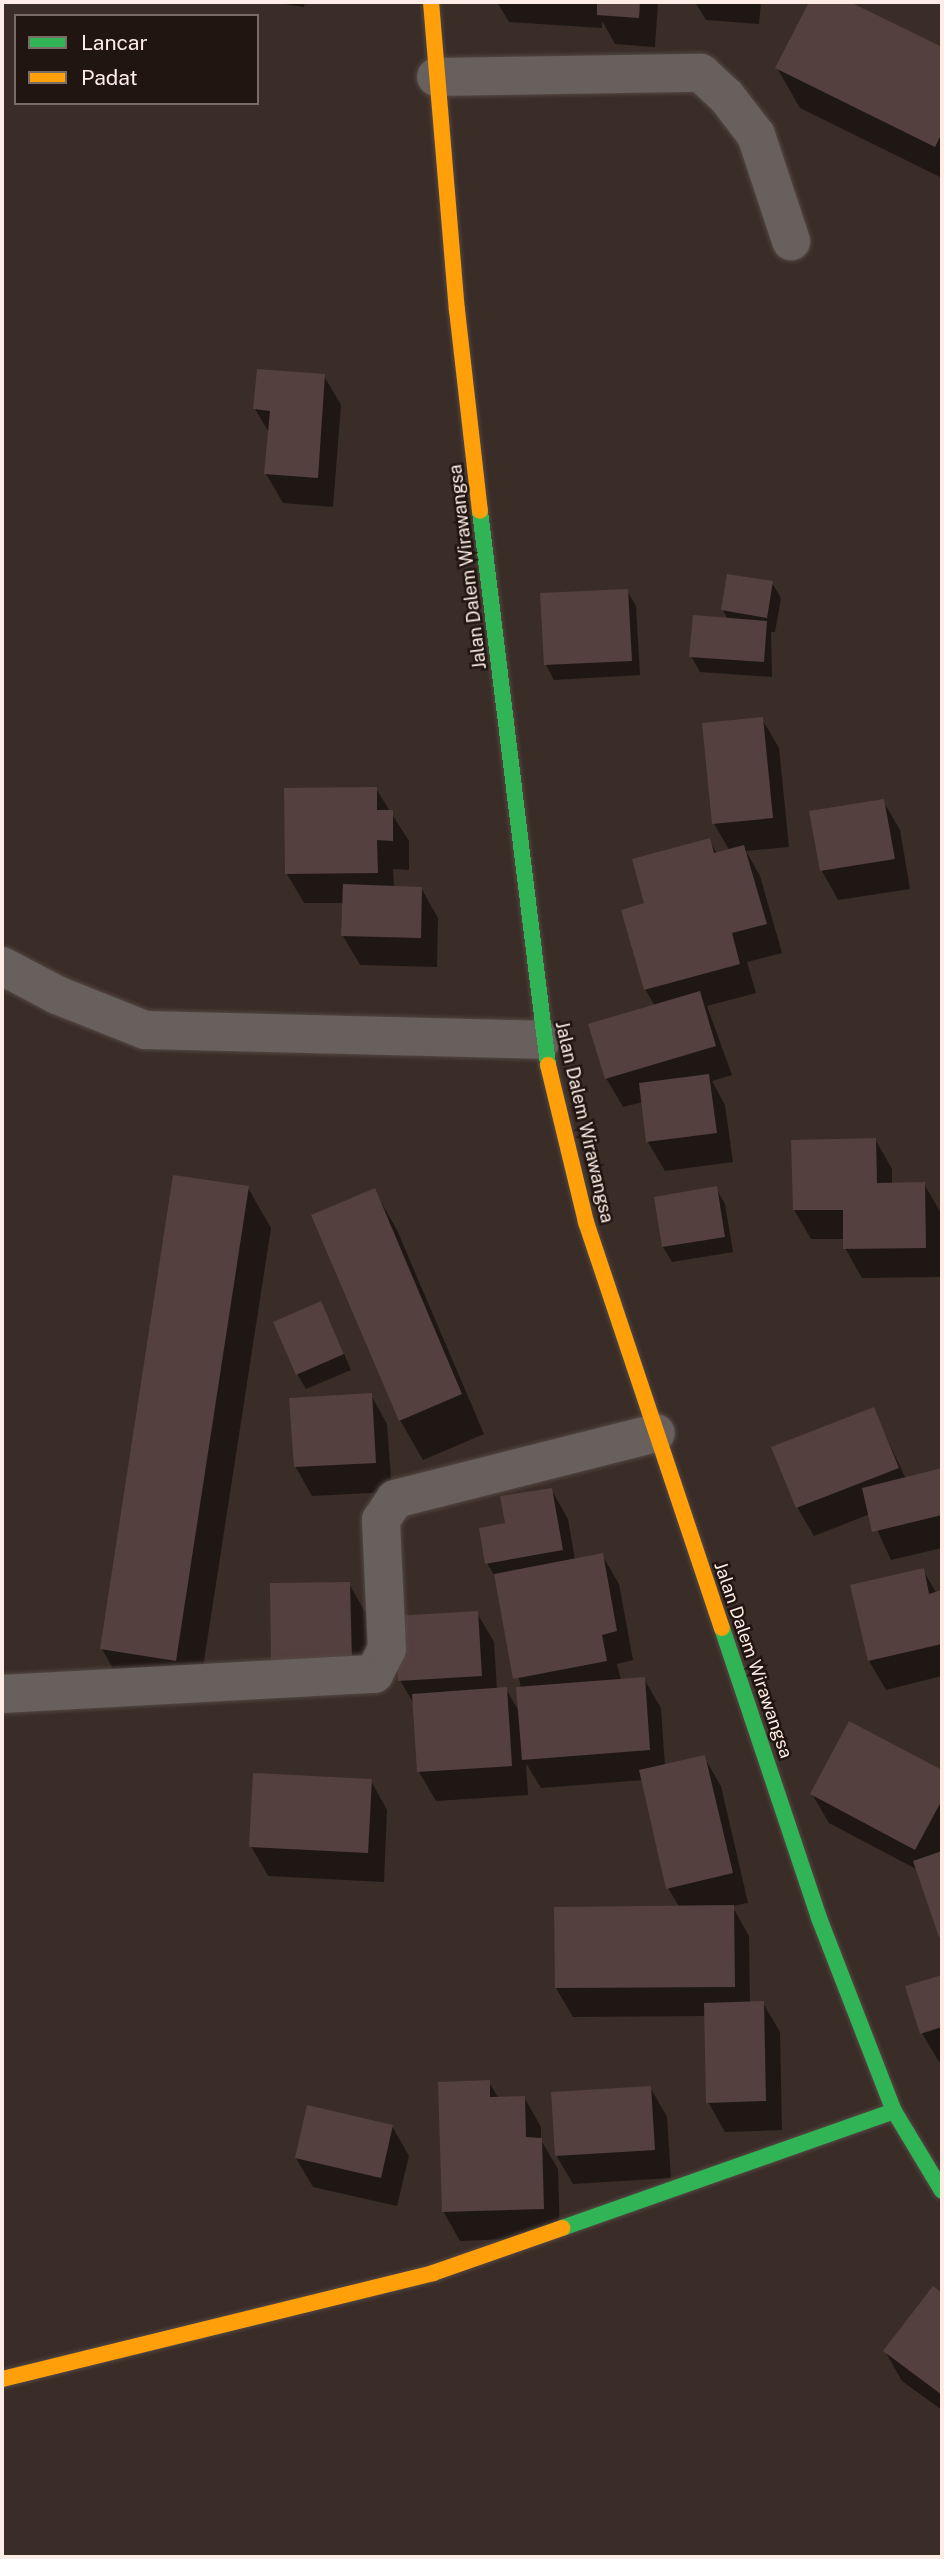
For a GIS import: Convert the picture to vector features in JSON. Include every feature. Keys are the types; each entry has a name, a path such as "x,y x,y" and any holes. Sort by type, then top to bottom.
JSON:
{"street":[{"name":"Jalan Dalem Wirawangsa","path":"431,2 457,310 542,1040 586,1223 819,1918 894,2111 942,2191"},
{"path":"436,77 701,73 726,96 756,135 791,241"},
{"path":"2,966 57,995 145,1030 542,1040"},
{"path":"2,1695 374,1674 387,1649 381,1520 395,1499 656,1433"},
{"path":"2,2378 433,2273 894,2111"}],"building":[{"path":"597,2 640,2 639,18 597,15"},
{"path":"809,2 850,2 942,47 942,133 935,147 775,68"},
{"path":"257,369 325,374 318,478 264,474 270,411 253,409"},
{"path":"727,574 773,581 767,618 721,610"},
{"path":"628,589 632,661 544,665 540,593"},
{"path":"693,615 767,621 764,662 689,657"},
{"path":"763,717 773,818 712,824 702,723"},
{"path":"377,787 377,810 393,810 393,841 377,840 378,873 285,874 284,788"},
{"path":"884,799 895,859 820,871 809,811"},
{"path":"710,838 714,853 744,845 767,924 732,933 740,964 644,990 621,910 644,903 632,859"},
{"path":"343,884 422,887 421,938 341,936"},
{"path":"700,991 716,1046 605,1079 588,1024"},
{"path":"709,1074 717,1133 646,1142 639,1083"},
{"path":"876,1138 877,1183 925,1182 926,1248 843,1249 843,1210 793,1210 791,1140"},
{"path":"173,1175 249,1186 176,1661 100,1649"},
{"path":"717,1186 725,1237 662,1247 654,1197"},
{"path":"375,1188 462,1394 399,1421 311,1215"},
{"path":"321,1301 344,1354 296,1375 273,1322"},
{"path":"372,1393 376,1463 294,1467 289,1398"},
{"path":"874,1407 899,1468 796,1508 771,1447"},
{"path":"942,1468 942,1515 872,1532 862,1488"},
{"path":"552,1488 563,1550 485,1564 479,1528 505,1523 500,1496"},
{"path":"603,1553 617,1631 602,1635 607,1661 513,1679 494,1574"},
{"path":"924,1568 929,1594 942,1590 942,1644 868,1661 850,1585"},
{"path":"350,1582 352,1661 271,1662 270,1583"},
{"path":"478,1611 482,1676 398,1681 395,1616"},
{"path":"645,1677 650,1750 522,1760 516,1687"},
{"path":"507,1687 512,1766 417,1772 412,1694"},
{"path":"849,1721 942,1770 942,1800 915,1850 810,1794"},
{"path":"705,1755 733,1873 666,1889 639,1770"},
{"path":"253,1773 372,1779 368,1853 249,1847"},
{"path":"942,1851 942,1936 939,1937 913,1861"},
{"path":"734,1905 735,1987 555,1988 554,1907"},
{"path":"942,1975 942,2027 920,2034 905,1986"},
{"path":"764,2001 766,2101 706,2103 704,2003"},
{"path":"490,2080 490,2097 525,2096 526,2137 542,2138 544,2209 442,2212 438,2082"},
{"path":"651,2086 655,2150 555,2156 551,2092"},
{"path":"307,2105 393,2125 381,2178 295,2158"},
{"path":"933,2286 942,2293 942,2395 883,2351"}],"traffic: fast":[{"path":"480,511 548,1065"},
{"path":"722,1628 819,1918 894,2111 942,2191"},
{"path":"562,2228 894,2111"}],"traffic: slow":[{"path":"431,2 457,310 480,511"},
{"path":"548,1065 586,1222 722,1628"},
{"path":"2,2379 433,2273 562,2228"}]}
